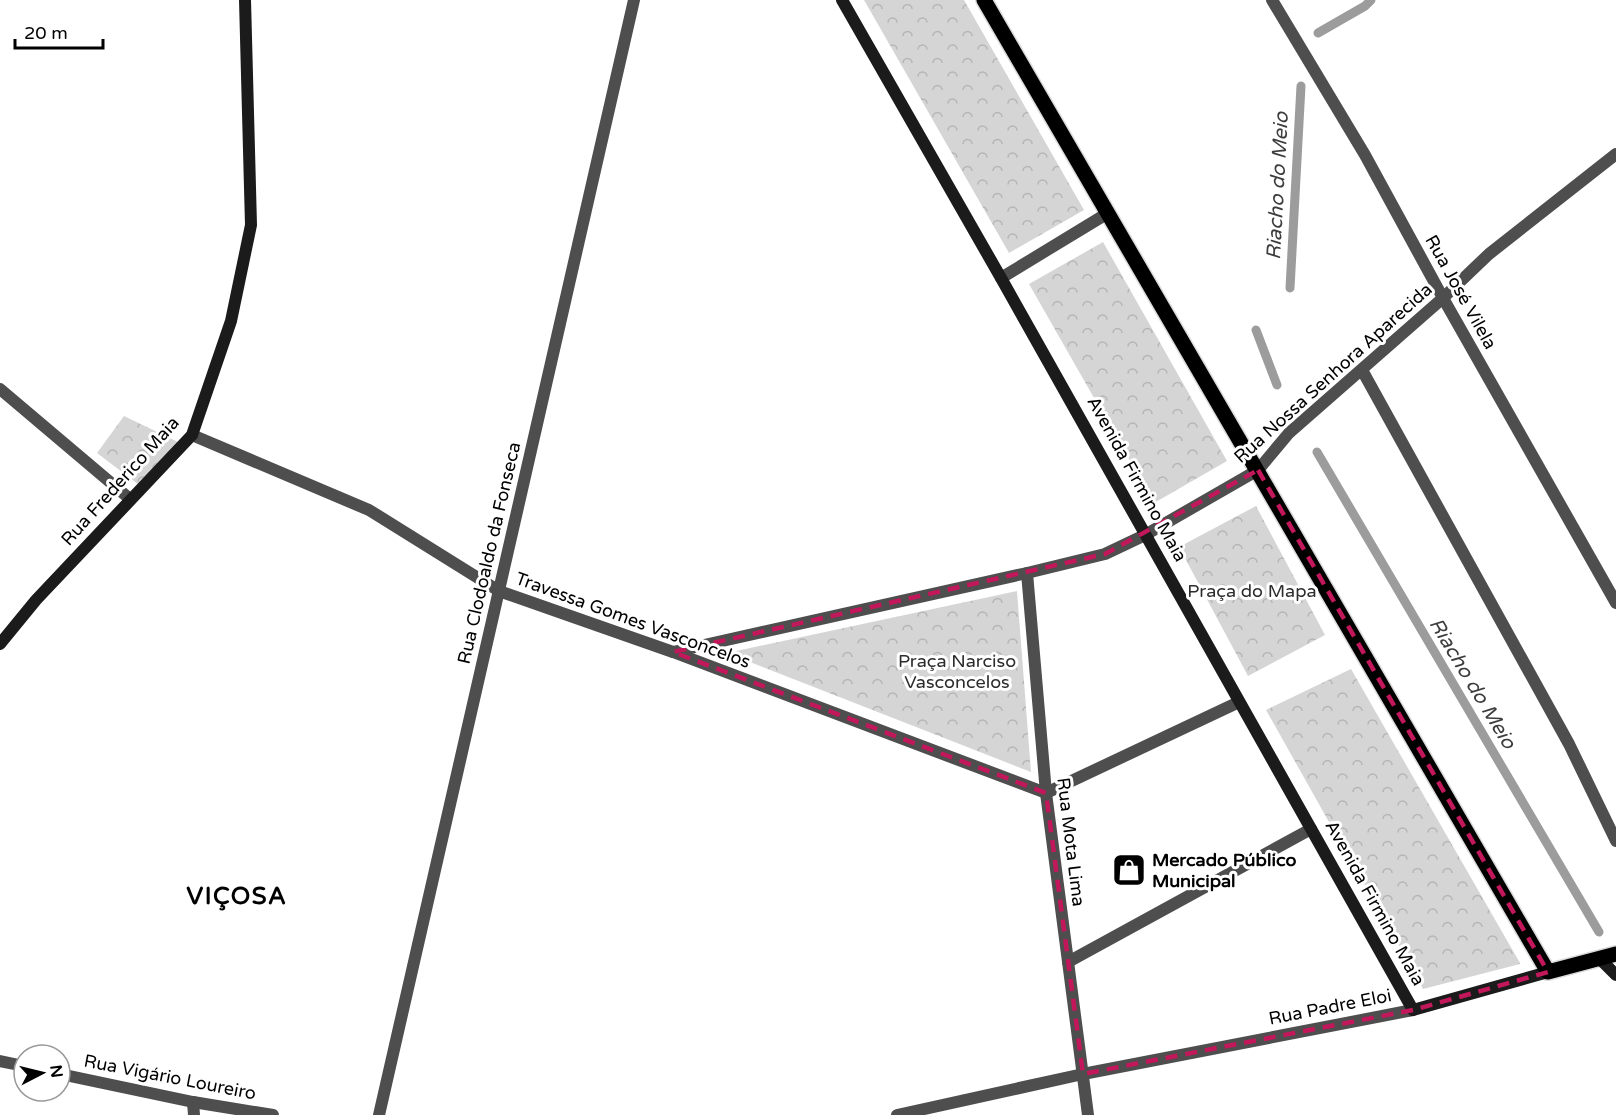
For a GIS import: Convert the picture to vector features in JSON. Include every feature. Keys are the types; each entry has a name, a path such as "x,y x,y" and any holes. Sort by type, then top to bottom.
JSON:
{"main road":[{"name":"Rua Frederico Maia","path":"0,644 36,600 192,435 231,321 251,225 245,0"},
{"name":"Avenida Firmino Maia","path":"842,0 1413,1010"},
{"path":"984,0 1548,972"},
{"name":"Rua Padre Eloi","path":"1413,1010 1616,954"},
{"path":"1600,959 1616,975"}],"street":[{"name":"Rua Clodoaldo da Fonseca","path":"379,1115 634,0"},
{"name":"Rua José Vilela","path":"1272,0 1365,156 1616,603"},
{"name":"Rua Nossa Senhora Aparecida","path":"1145,535 1258,471 1289,433 1443,298 1489,254 1616,154"},
{"path":"1001,278 1108,213"},
{"path":"1362,370 1569,744 1616,841"},
{"path":"0,389 6,400 130,499"},
{"name":"Travessa Gomes Vasconcelos","path":"192,435 369,510 499,591 673,652 1046,793"},
{"path":"673,652 1105,554 1145,535"},
{"name":"Rua Mota Lima","path":"1027,573 1046,793 1088,1115"},
{"path":"1046,793 1239,702"},
{"path":"1068,962 1311,829"},
{"name":"Rua Padre Eloi","path":"897,1115 1083,1074 1413,1010"},
{"name":"Rua Vigário Loureiro","path":"72,1077 193,1109 273,1115"}],"highlighted area":[{"path":"1258,470 1548,972 1413,1010 1083,1074 1046,793 673,652 1105,554"}],"green space":[{"path":"864,0 964,0 1084,210 1009,253"},
{"path":"1103,242 1227,461 1154,503 1029,284"},
{"path":"124,416 180,443 147,491 97,453"},
{"name":"Praça do Mapa","path":"1256,506 1325,635 1248,676 1179,547"},
{"name":"Praça Narciso Vasconcelos","path":"1017,591 1031,772 727,653"},
{"path":"1351,669 1520,964 1423,989 1266,710"}],"waterway":[{"name":"Riacho do Meio","path":"1318,33 1365,6 1371,0"},
{"name":"Riacho do Meio","path":"1290,288 1301,86"},
{"name":"Riacho do Meio","path":"1256,330 1277,385"},
{"name":"Riacho do Meio","path":"1317,452 1599,932"}],"place":[{"name":"Mercado Público Municipal","path":"1129,870"}],"district":[{"name":"VIÇOSA","path":"237,896"}]}
